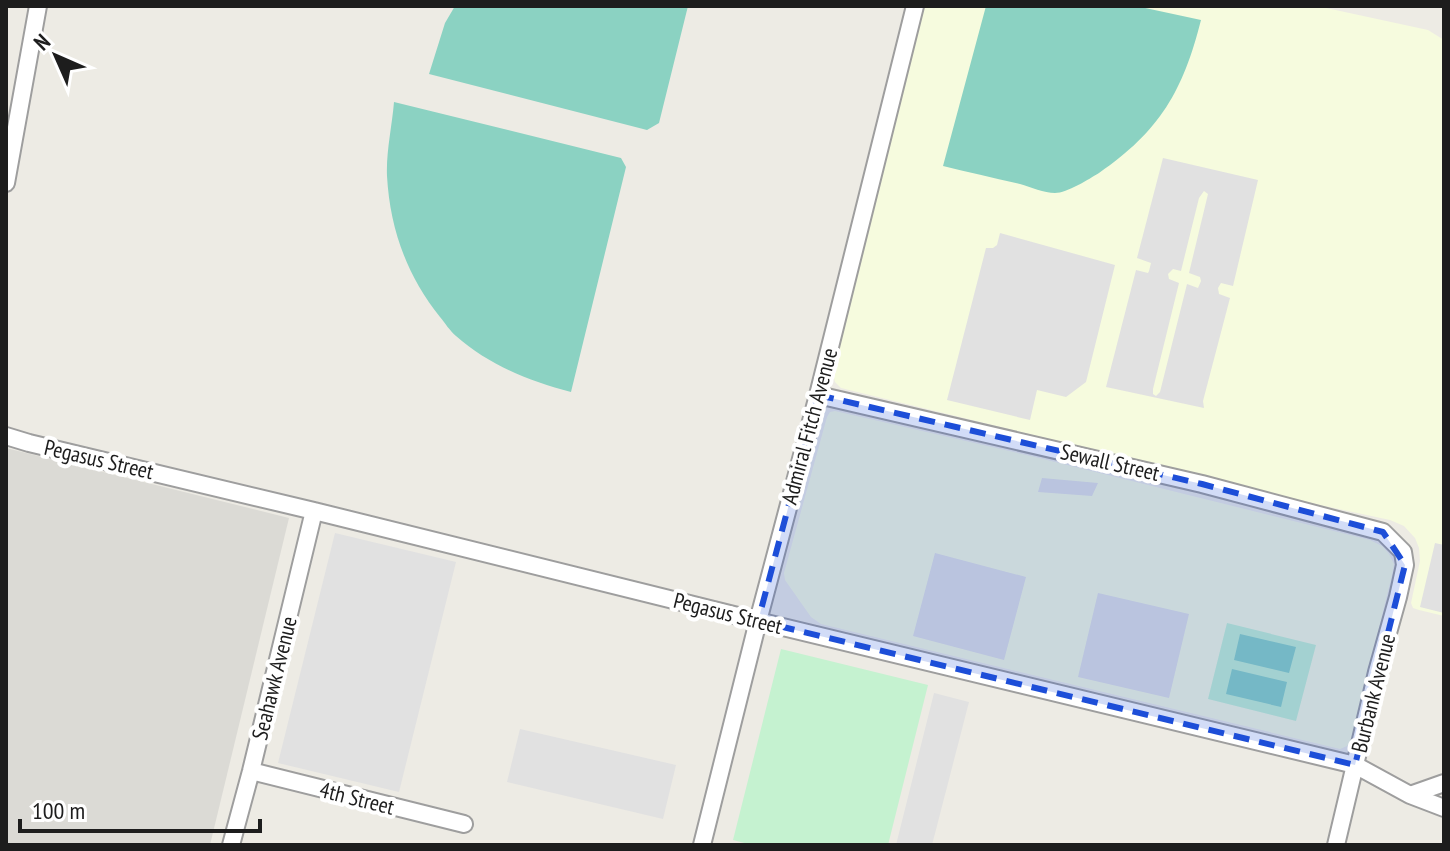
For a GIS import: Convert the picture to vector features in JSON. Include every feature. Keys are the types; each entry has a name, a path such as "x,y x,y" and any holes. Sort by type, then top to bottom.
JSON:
{"street":[{"path":"6,183 38,6"},
{"name":"Admiral Fitch Avenue","path":"702,845 915,6"},
{"name":"Sewall Street","path":"818,395 1202,484 1383,532 1397,544"},
{"name":"Pegasus Street","path":"6,436 1355,765 1410,795 1444,808"},
{"name":"Seahawk Avenue","path":"231,845 314,511"},
{"name":"Burbank Avenue","path":"1336,845 1405,565 1403,552 1397,544"},
{"name":"4th Street","path":"251,771 464,824"},
{"path":"1410,795 1444,783"}],"highlighted area":[{"path":"818,395 1202,484 1383,532 1405,565 1355,765 758,621"}],"shaded area":[{"path":"455,6 688,6 659,123 647,130 429,74 445,23"},
{"path":"923,6 1317,6 1428,30 1444,40 1444,616 1413,608 1411,603 1420,561 1419,548 1404,526 1390,520 841,388 835,382 833,374"},
{"path":"986,6 1136,6 1201,20 1177,89 1153,125 1099,173 1072,188 1051,193 943,166"},
{"path":"394,102 621,158 626,167 571,392 510,371 469,346 450,329 418,285 396,233 389,196 387,158"},
{"path":"1163,158 1258,180 1233,286 1221,283 1218,288 1219,294 1230,298 1203,401 1204,408 1106,387 1136,270 1148,273 1151,263 1137,258","holes":["1204,191 1208,194 1189,273 1200,277 1201,281 1198,288 1187,284 1160,392 1156,396 1153,389 1179,283 1169,279 1168,274 1173,269 1181,271 1199,198"]},
{"path":"1000,233 1115,265 1086,382 1066,397 1037,390 1030,420 947,400 986,248 997,245"},
{"path":"835,411 1035,457 1370,540 1382,546 1394,564 1351,741 1340,749 821,624 811,617 785,580 784,573 827,417"},
{"path":"6,448 289,518 210,845 6,845"},
{"path":"1042,478 1098,483 1092,496 1038,492"},
{"path":"335,533 456,562 399,792 278,763"},
{"path":"1435,543 1444,545 1444,613 1420,607"},
{"path":"935,553 1026,577 1004,660 913,636"},
{"path":"1098,593 1189,614 1169,698 1078,677"},
{"path":"1227,623 1316,645 1296,721 1208,699"},
{"path":"1240,634 1296,647 1289,673 1234,660"},
{"path":"781,649 928,685 888,845 752,845 733,840"},
{"path":"1232,669 1287,682 1281,707 1226,694"},
{"path":"934,693 969,702 932,845 896,845"},
{"path":"520,729 676,765 663,819 507,782"}]}
